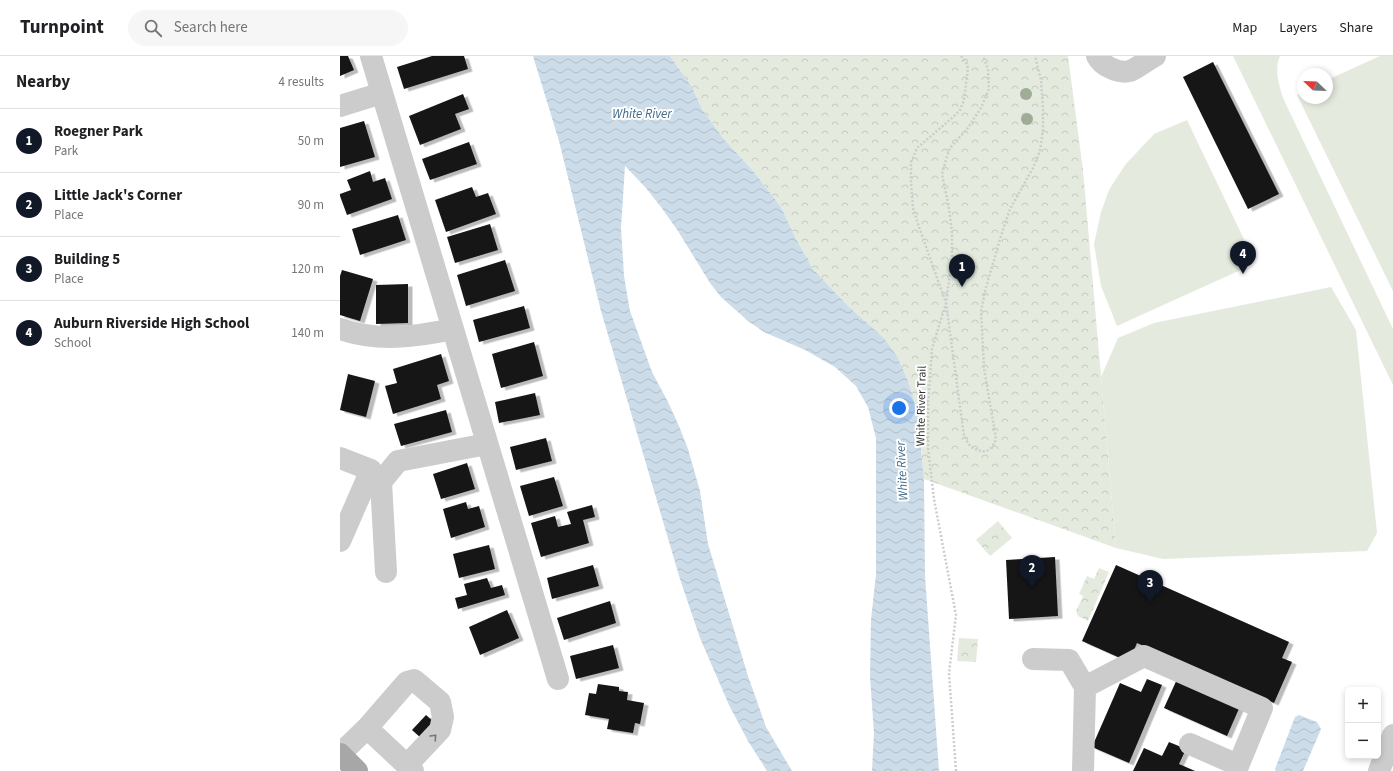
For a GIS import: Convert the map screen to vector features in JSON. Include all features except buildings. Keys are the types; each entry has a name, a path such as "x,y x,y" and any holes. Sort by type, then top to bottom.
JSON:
{"main road":[{"path":"340,754 357,771"}],"street":[{"path":"371,56 558,679"},
{"path":"1097,56 1100,61 1113,69 1129,71 1154,56"},
{"path":"340,106 382,93"},
{"path":"340,329 379,338 424,335 453,330"},
{"path":"386,572 381,482 398,461 487,444"},
{"path":"340,458 371,470 340,541"},
{"path":"1085,687 1144,656 1262,708 1237,768 1190,744"},
{"path":"1033,659 1069,660 1085,687 1083,771"},
{"path":"340,754 367,728 407,682 414,680 440,702 443,718 440,730 410,768 367,728"},
{"path":"1379,771 1393,735"}],"path":[{"path":"961,56 966,62 968,68 964,100 960,110 917,148 912,162 911,182 914,208 926,248 946,303 964,436 970,446 983,451 990,450 994,446 996,439 984,368 981,312 985,291 1010,209 1033,168 1040,151 1043,130 1043,109 1041,80 1035,56"},
{"name":"White River Trail","path":"956,771 949,673 956,615 934,499 928,448 928,404 932,349 946,303 952,258 952,233 949,208 942,174 946,156 950,148 981,108 989,89 988,69 983,56"}],"green space":[{"path":"670,56 1068,56 1083,170 1116,548 924,479 918,419 913,396 897,356 884,338 848,306 813,269 796,239 781,207 754,172 723,138 702,109 692,87"},
{"path":"1233,56 1280,56 1277,72 1283,98 1393,329 1393,385"},
{"path":"1380,56 1393,56 1393,291 1301,104 1333,104 1333,77"},
{"path":"1187,120 1251,254 1245,268 1117,326 1101,286 1094,244 1101,212 1109,190 1125,165 1154,134"},
{"path":"1331,287 1356,330 1377,533 1367,551 1163,559 1116,548 1101,377 1118,338 1154,323"},
{"path":"998,521 1012,538 990,556 976,540"},
{"path":"1099,568 1109,572 1088,621 1078,616 1076,611 1083,596 1079,594 1087,576 1094,579"},
{"path":"959,638 978,639 976,662 957,661"}],"water":[{"name":"White River","path":"533,56 670,56 692,87 702,109 723,138 754,172 781,207 796,239 813,269 848,306 884,338 897,356 913,396 918,419 924,479 925,576 939,771 872,771 874,733 870,677 871,620 876,574 876,438 868,407 856,386 835,367 805,350 764,332 748,321 721,297 710,283 678,231 661,207 646,188 625,166 621,228 624,276 630,311 652,372 668,402 688,449 700,491 708,544 748,676 766,727 792,771 767,771 748,741 729,705 700,638 680,579 601,311 559,141"},
{"path":"1299,715 1317,722 1321,729 1303,771 1276,771 1275,769 1295,717"}],"place":[{"name":"Auburn Riverside High School","path":"1243,274"},
{"name":"Roegner Park","path":"962,287"},
{"name":"Little Jack's Corner","path":"1032,588"},
{"name":"Building 5","path":"1150,603"}]}
